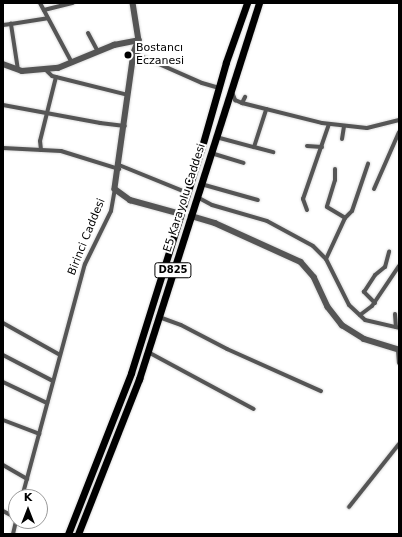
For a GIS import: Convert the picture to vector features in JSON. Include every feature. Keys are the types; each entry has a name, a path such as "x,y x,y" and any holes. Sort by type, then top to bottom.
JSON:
{"highway":[{"name":"E5 Karayolu Caddesi","path":"68,534 131,373 188,193 219,85 247,3"},
{"name":"E5 Karayolu Caddesi","path":"78,534 105,468 147,351 259,3"},
{"path":"219,85 232,89"},
{"path":"216,96 228,100"}],"street":[{"path":"40,3 72,63"},
{"path":"44,10 73,3"},
{"name":"Birinci Caddesi","path":"24,489 85,264 111,211 119,167 134,53 138,40 133,3"},
{"path":"3,25 48,18"},
{"path":"11,24 18,70"},
{"path":"88,33 98,52"},
{"path":"3,64 18,70 46,70 72,63 98,52 138,40"},
{"path":"134,53 202,83 219,85"},
{"path":"46,70 56,77 128,95"},
{"path":"41,150 46,114 56,77"},
{"path":"232,89 235,100 242,103 344,127 367,128 399,120"},
{"path":"242,103 245,97"},
{"path":"3,105 46,114 124,126"},
{"path":"254,147 266,109"},
{"path":"307,210 303,199 329,124"},
{"path":"342,139 344,127"},
{"path":"374,189 399,132"},
{"path":"216,137 272,152"},
{"path":"307,146 322,146"},
{"path":"3,148 61,151 119,167 188,193"},
{"path":"211,153 244,163"},
{"path":"326,259 345,218 352,211 368,164"},
{"path":"335,169 335,180 327,207 345,218"},
{"path":"201,184 258,200"},
{"path":"115,189 120,195 130,200 181,214"},
{"path":"197,197 212,205 273,224 313,246 326,259 344,299 365,320 375,324 397,328 395,314"},
{"path":"191,216 215,223 301,262 314,277 328,307 342,325 364,339 398,350 399,363"},
{"path":"375,303 364,292 375,275 385,267 389,252"},
{"path":"360,315 375,303 399,266"},
{"path":"158,317 181,325 227,350 321,391"},
{"path":"3,323 60,355"},
{"path":"147,351 254,408"},
{"path":"3,355 53,381"},
{"path":"3,382 47,403"},
{"path":"3,420 39,434"},
{"path":"349,507 399,444"},
{"path":"3,465 27,479"}],"place":[{"name":"Bostancı Eczanesi","path":"128,55"}]}
